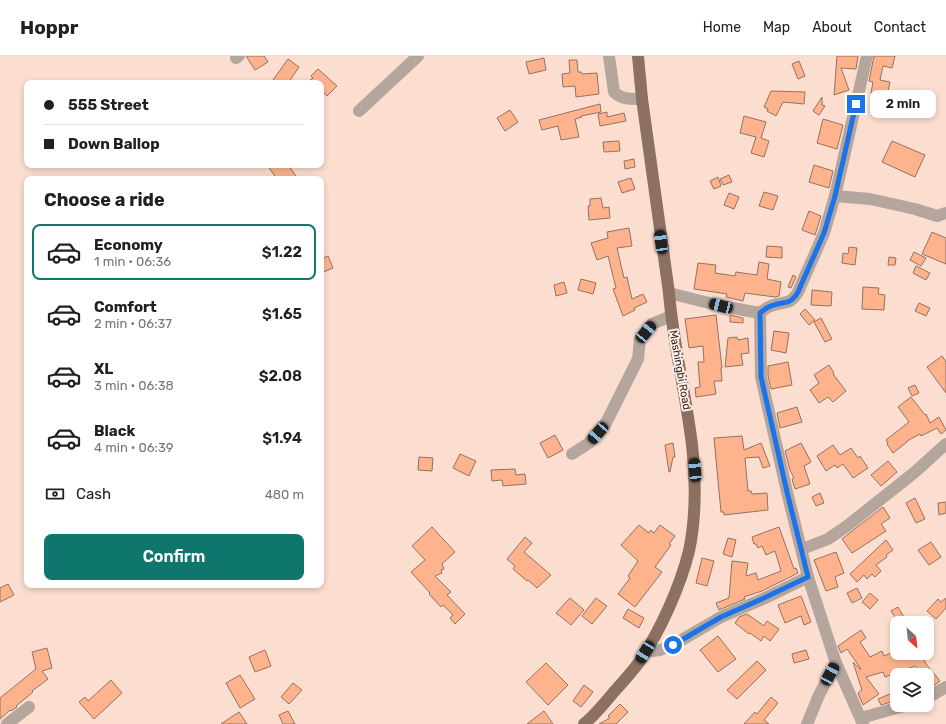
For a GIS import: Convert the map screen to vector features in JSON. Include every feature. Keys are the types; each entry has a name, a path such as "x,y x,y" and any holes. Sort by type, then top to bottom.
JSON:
{"main road":[{"name":"Mashingbi Road","path":"584,724 597,712 631,672 645,652 659,627 677,588 685,564 689,549 692,524 695,470 692,444 670,316 669,293 642,100 638,56"}],"street":[{"path":"359,111 418,56"},
{"path":"609,56 614,92 624,99 642,100"},
{"path":"669,293 721,306 760,313 772,305 794,300 824,233 835,196 867,56"},
{"path":"835,196 870,199 915,209 937,216 946,213"},
{"path":"760,313 761,377 808,577 836,663 862,721 890,711"},
{"path":"572,454 589,443 606,423 638,359 640,339 652,324 670,316"},
{"path":"802,549 828,539 847,526 915,472 946,444"},
{"path":"645,652 660,650 673,645 721,617 808,577"},
{"path":"807,724 819,695 836,663"},
{"path":"934,694 946,687"},
{"path":"7,724 29,707"}],"building":[{"path":"246,56 264,56 268,62 255,70"},
{"path":"837,56 858,56 856,69 841,68 849,90 834,95"},
{"path":"874,56 895,56 892,68 883,66 880,80 890,82 887,96 871,93 873,82 869,81"},
{"path":"544,58 546,70 529,74 526,62"},
{"path":"288,59 299,67 290,80 273,80"},
{"path":"569,60 577,60 578,72 581,72 582,74 597,73 599,94 576,97 575,86 563,87 562,74 570,73"},
{"path":"799,61 805,76 798,79 792,64"},
{"path":"318,69 337,86 327,96 324,93 324,80 310,80 313,78 311,76"},
{"path":"771,91 805,92 804,104 783,102 776,116 767,111 768,109 764,107"},
{"path":"822,97 822,105 825,106 819,115 813,111"},
{"path":"600,104 601,112 581,116 582,117 575,119 579,137 561,140 558,126 542,130 539,120"},
{"path":"510,110 518,122 505,131 497,118"},
{"path":"607,112 607,117 624,113 626,121 600,126 598,114"},
{"path":"744,116 766,122 761,138 769,141 764,157 751,153 756,137 740,133"},
{"path":"823,119 843,125 837,149 817,143"},
{"path":"619,141 620,151 604,152 603,142"},
{"path":"892,141 925,155 915,177 882,162"},
{"path":"634,159 635,167 625,169 624,161"},
{"path":"814,165 833,171 829,188 809,182"},
{"path":"269,168 290,168 296,176 275,176"},
{"path":"729,175 732,182 723,185 720,179"},
{"path":"718,177 721,186 714,189 710,181"},
{"path":"631,178 635,189 622,193 618,182"},
{"path":"764,192 778,196 773,210 759,206"},
{"path":"729,193 739,197 734,209 724,205"},
{"path":"601,198 603,208 609,207 610,218 589,220 588,206 590,206 590,199"},
{"path":"809,211 821,216 815,235 802,230"},
{"path":"629,228 632,246 617,248 624,278 627,277 632,299 643,294 647,302 634,308 635,310 623,316 613,289 616,288 608,256 597,260 591,243 608,238 607,232"},
{"path":"932,232 946,238 946,264 922,254"},
{"path":"767,246 782,247 782,258 766,257"},
{"path":"849,247 857,248 855,265 842,263 843,253 848,254"},
{"path":"914,252 926,258 921,266 910,260"},
{"path":"328,256 333,268 324,272 324,258"},
{"path":"889,257 896,258 895,265 888,265"},
{"path":"759,262 769,264 767,279 781,282 779,296 775,297 745,293 743,301 726,297 727,294 694,289 698,263 716,265 715,273 735,276 736,272 757,275"},
{"path":"916,266 930,273 926,280 913,273"},
{"path":"793,275 796,277 791,288 788,287"},
{"path":"581,279 596,283 593,294 578,290"},
{"path":"564,282 567,293 556,296 554,285"},
{"path":"863,287 879,288 878,294 885,295 884,310 862,309"},
{"path":"812,290 832,292 831,306 811,305"},
{"path":"919,303 930,308 926,316 915,311"},
{"path":"805,309 815,320 809,325 800,314"},
{"path":"716,315 722,381 714,381 716,394 696,397 695,388 700,387 698,362 704,362 703,346 689,348 685,319"},
{"path":"730,315 743,318 743,323 730,322"},
{"path":"821,318 832,339 825,342 814,322"},
{"path":"774,331 789,333 786,353 771,350"},
{"path":"737,337 738,340 748,338 749,353 741,354 743,365 725,367 728,338"},
{"path":"942,356 946,362 946,393 927,367"},
{"path":"788,362 792,385 771,389 768,376 768,366"},
{"path":"829,365 834,373 833,374 846,391 833,402 828,397 819,403 810,390 819,383 814,375"},
{"path":"915,385 919,393 912,396 908,388"},
{"path":"911,397 925,415 926,414 930,423 939,417 946,430 941,434 937,428 921,436 920,434 907,441 893,453 886,440 909,422 898,407"},
{"path":"797,407 802,422 780,428 777,413"},
{"path":"555,435 563,450 548,458 540,443"},
{"path":"742,436 744,450 761,443 770,466 763,468 759,457 745,458 748,491 751,491 752,494 767,493 768,510 724,515 724,512 721,512 714,438"},
{"path":"673,443 675,457 673,457 669,472 665,445"},
{"path":"801,443 811,462 804,466 810,484 795,489 792,479 794,478 790,470 785,451"},
{"path":"833,445 840,455 851,448 858,458 860,456 868,468 853,478 843,464 837,468 835,465 826,471 817,456"},
{"path":"460,454 476,461 469,476 453,468"},
{"path":"419,457 433,458 432,471 418,470"},
{"path":"888,461 897,472 881,486 871,475"},
{"path":"515,469 516,475 525,474 526,484 503,486 502,480 492,481 491,470"},
{"path":"820,493 824,503 816,506 812,497"},
{"path":"915,498 925,519 916,523 906,503"},
{"path":"946,502 946,513 939,515 938,503"},
{"path":"883,507 890,518 881,524 886,531 852,553 842,539"},
{"path":"639,525 649,533 651,530 654,533 660,525 675,536 669,544 671,545 655,567 662,572 635,607 618,594 630,578 628,576 638,561 621,545"},
{"path":"432,527 455,552 442,564 444,569 441,570 442,573 435,576 451,592 447,595 465,614 455,624 450,618 453,615 443,605 441,607 411,572 425,560 412,546"},
{"path":"779,527 794,569 796,568 798,573 719,610 716,603 729,598 732,561 748,563 746,576 756,573 758,580 781,571 775,551 766,555 762,546 758,548 756,544 754,544 752,537"},
{"path":"525,537 532,543 524,552 551,575 537,588 513,569 515,566 507,559"},
{"path":"728,538 736,540 732,557 723,554"},
{"path":"886,540 893,550 886,555 887,557 876,565 881,571 875,577 872,574 867,579 864,575 857,582 850,574"},
{"path":"931,542 941,557 929,565 918,550"},
{"path":"836,552 844,573 835,577 838,587 826,591 814,560"},
{"path":"702,558 714,561 707,586 696,583"},
{"path":"8,584 14,595 0,602 0,588"},
{"path":"857,588 862,598 852,603 847,593"},
{"path":"870,593 878,600 870,609 862,602"},
{"path":"801,596 811,622 804,625 801,616 785,623 778,605"},
{"path":"570,598 584,610 571,625 556,613"},
{"path":"596,598 607,606 592,624 582,616"},
{"path":"946,598 946,608 936,619 927,611 938,599 941,602"},
{"path":"898,607 903,616 894,616 891,611"},
{"path":"628,609 644,618 639,628 623,618"},
{"path":"747,614 764,626 767,621 779,629 770,641 764,636 761,641 735,623 739,617"},
{"path":"861,630 866,638 860,642 870,657 882,651 884,656 890,654 890,660 924,660 929,668 917,668 915,666 910,668 890,668 890,675 885,677 883,672 866,677 879,694 863,705 858,693 862,690 853,662 861,669 847,649 841,653 838,646"},
{"path":"718,636 736,659 718,672 700,650"},
{"path":"47,648 52,668 42,671 48,679 32,691 33,692 16,706 17,707 11,711 10,710 0,719 0,698 36,669 32,652"},
{"path":"265,650 271,666 255,672 249,657"},
{"path":"806,650 809,659 794,663 792,654"},
{"path":"757,661 766,670 737,699 727,690"},
{"path":"546,663 568,685 548,705 526,682"},
{"path":"934,674 940,681 934,686"},
{"path":"240,675 255,699 240,708 226,683"},
{"path":"111,680 122,693 94,719 79,702 85,697 88,701"},
{"path":"293,683 302,690 289,704 281,697"},
{"path":"584,685 593,692 581,707 573,701"},
{"path":"890,694 890,702 881,705 878,699"},
{"path":"771,697 778,703 764,720 769,724 744,724 755,712 757,714"},
{"path":"620,704 628,712 616,724 599,724 610,718 608,716"},
{"path":"288,711 295,724 283,724 279,715"},
{"path":"544,711 553,724 527,724"},
{"path":"239,712 247,724 221,724"}],"route":[{"path":"673,645 686,639 721,617 808,577 770,422 761,377 760,313 772,305 794,300 798,292 824,233 835,196 856,104"}]}
